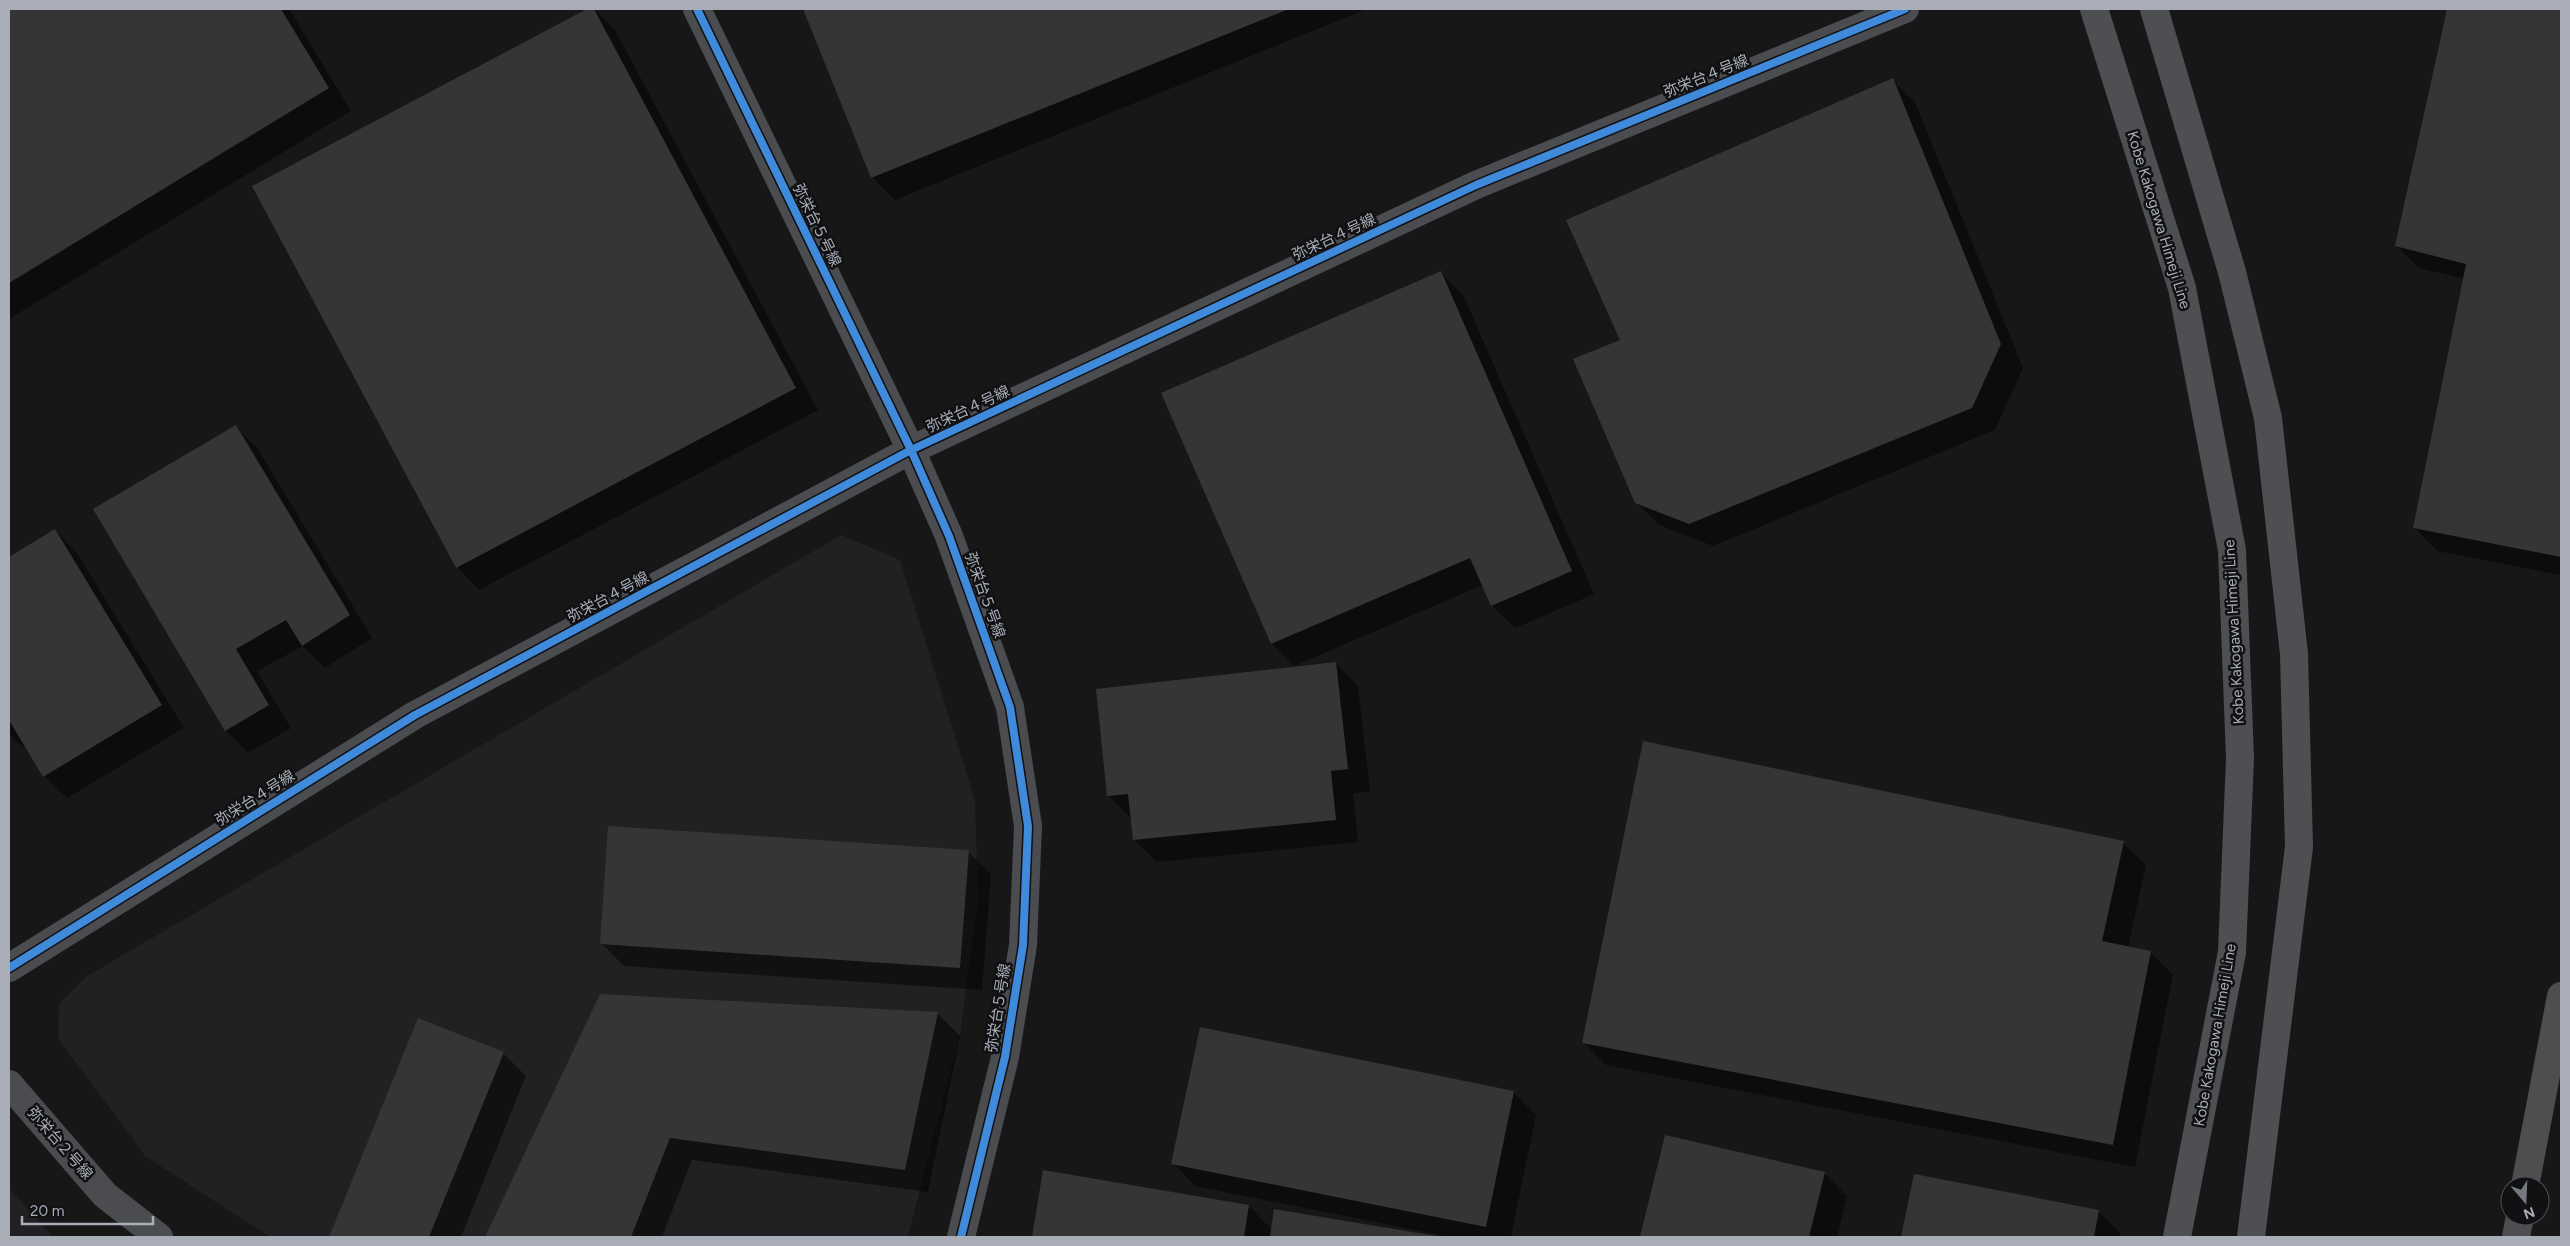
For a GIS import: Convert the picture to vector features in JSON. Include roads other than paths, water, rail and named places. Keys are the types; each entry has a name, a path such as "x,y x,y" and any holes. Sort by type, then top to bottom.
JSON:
{"highway":[{"path":"2527,1176 2561,996"}],"main road":[{"name":"Kobe Kakogawa Himeji Line","path":"2094,9 2182,288 2232,550 2240,758 2232,952 2177,1237"},
{"path":"2154,9 2232,272 2268,418 2294,654 2299,847 2251,1237"}],"street":[{"name":"弥栄台５号線","path":"697,9 912,450 949,536 1010,707 1028,826 1023,945 1006,1048 961,1237"},
{"name":"弥栄台４号線","path":"9,968 415,715 912,450 1476,185 1904,9"},
{"name":"弥栄台２号線","path":"9,1084 105,1195 159,1237"}]}
